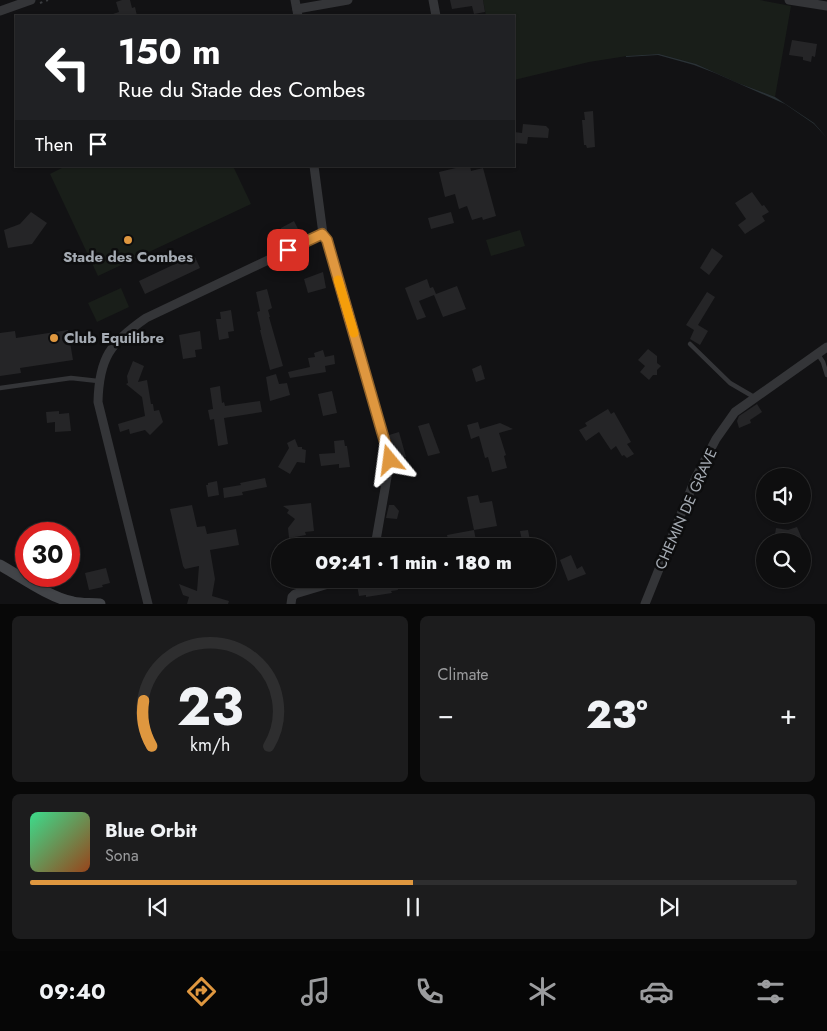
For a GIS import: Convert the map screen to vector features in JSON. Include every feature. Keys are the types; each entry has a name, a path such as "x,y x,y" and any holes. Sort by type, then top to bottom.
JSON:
{"main road":[{"path":"0,565 32,584 66,600 100,604"}],"street":[{"path":"0,11 31,0"},
{"path":"297,8 348,0"},
{"path":"433,0 436,15"},
{"path":"789,0 827,6"},
{"path":"314,167 322,234 327,240 390,460 375,538"},
{"path":"148,604 101,421 98,402 98,381 103,362 112,346 146,318 322,234"},
{"name":"CHEMIN DE GRAVE","path":"645,604 696,477 716,439 735,412 827,346"},
{"path":"291,604 292,597 295,594 315,588"}],"lane":[{"path":"690,344 730,382 754,397"},
{"path":"817,353 823,362 827,375"},
{"path":"0,388 71,378 98,381"}],"shaded area":[{"path":"483,0 760,0 791,6 775,97 696,64 659,54 627,56 589,62 515,80 515,15 486,15"},
{"path":"659,54 696,64 775,97 814,123 827,138 814,124 785,104 715,73 658,55 626,57"},
{"name":"Stade des Combes","path":"64,167 233,167 251,204 98,276 50,174"},
{"path":"520,230 525,246 491,256 486,240"},
{"path":"121,288 129,307 97,322 88,303"}],"building":[{"path":"130,0 132,8 135,7 137,15 113,15 119,12 116,2"},
{"path":"450,0 483,0 485,12 474,14 472,6 452,9"},
{"path":"792,40 817,44 815,57 812,56 811,62 803,60 803,57 789,55"},
{"path":"593,111 595,147 587,148 584,145 582,120 585,120 584,112"},
{"path":"523,124 546,126 549,129 548,138 528,137 527,144 515,143 515,132 522,133"},
{"path":"460,167 470,167 471,171 483,168 496,216 483,220 482,217 472,220 467,206 459,209 455,194 445,197 439,172"},
{"path":"752,192 769,212 762,216 765,221 745,234 738,225 746,219 735,203"},
{"path":"31,212 47,223 32,244 8,248 4,230 20,224"},
{"path":"451,212 454,223 431,229 428,218"},
{"path":"294,221 299,231 281,239 281,228"},
{"path":"712,248 723,256 709,275 700,268"},
{"path":"194,255 200,268 145,294 139,281"},
{"path":"323,272 326,288 308,293 304,279"},
{"path":"427,279 430,288 433,287 436,294 457,286 466,309 443,317 434,295 419,301 426,317 417,320 405,288"},
{"path":"267,289 272,308 268,310 269,317 283,366 270,370 260,330 257,312 260,311 256,292"},
{"path":"707,292 715,297 698,325 708,331 700,345 690,339 694,330 686,325"},
{"path":"231,310 234,331 228,332 229,338 219,340 216,319 221,319 220,312"},
{"path":"68,330 73,360 20,368 21,373 0,376 0,333 15,331 16,338"},
{"path":"200,331 202,349 195,350 196,357 183,359 179,335"},
{"path":"648,349 657,356 657,363 661,366 657,370 657,375 653,375 649,380 640,372 645,366 638,360"},
{"path":"323,350 325,357 334,355 335,364 325,366 326,372 290,378 288,372 310,367 308,358 315,357 314,353"},
{"path":"133,361 144,366 138,382 147,380 151,404 153,404 154,411 159,410 163,422 150,435 145,430 130,434 129,429 120,432 118,424 145,416 142,397 126,384 128,383 127,376"},
{"path":"481,365 485,379 476,382 472,369"},
{"path":"276,374 279,384 287,383 290,395 270,401 266,377"},
{"path":"220,386 222,403 224,402 225,406 260,401 262,412 224,418 228,444 218,446 214,419 210,420 208,410 213,409 210,388"},
{"path":"332,391 337,413 323,416 318,394"},
{"path":"757,404 762,412 750,420 751,423 739,428 737,421 739,416"},
{"path":"608,409 611,414 614,412 631,442 627,444 634,454 627,458 624,455 622,456 616,446 611,450 599,432 586,441 579,430 587,426 585,423"},
{"path":"59,411 59,414 69,413 71,431 55,432 55,422 47,423 46,412"},
{"path":"478,422 480,429 500,423 513,429 499,433 506,455 504,456 507,468 492,472 488,457 485,458 479,436 471,439 467,425"},
{"path":"429,423 440,453 428,456 418,426"},
{"path":"399,432 406,457 396,458 389,435"},
{"path":"295,439 298,447 306,450 305,463 297,462 290,474 278,467 289,448 287,443"},
{"path":"344,440 345,446 347,446 350,467 339,468 339,464 321,466 319,454 335,453 334,441"},
{"path":"265,478 267,487 242,492 243,495 224,498 223,488"},
{"path":"217,481 219,495 208,497 206,485"},
{"path":"478,495 480,503 492,501 497,526 474,530 467,497"},
{"path":"311,503 314,531 305,532 306,535 289,538 288,528 295,519 287,513 289,510 283,506"},
{"path":"192,505 197,527 205,526 207,534 236,529 239,545 210,550 215,579 212,596 229,601 228,604 187,604 189,597 183,595 179,584 197,591 199,566 185,569 183,566 170,509"},
{"path":"389,505 394,505 399,511 397,519 386,518"},
{"path":"797,527 800,533 775,533 776,528 788,530"},
{"path":"474,530 476,538 448,538 447,535"},
{"path":"528,530 530,538 521,538 520,531"},
{"path":"571,555 577,569 582,566 586,574 568,581 560,560"},
{"path":"106,568 110,583 102,585 103,587 89,590 85,573"},
{"path":"358,588 398,588 398,590 391,591 392,593 366,597 366,595 359,596"}],"slow traffic":[{"path":"338,280 354,333"}],"place":[{"name":"Stade des Combes","path":"128,240"},
{"name":"Club Equilibre","path":"54,338"}],"route":[{"path":"288,250 322,234 327,240 390,460"}]}
